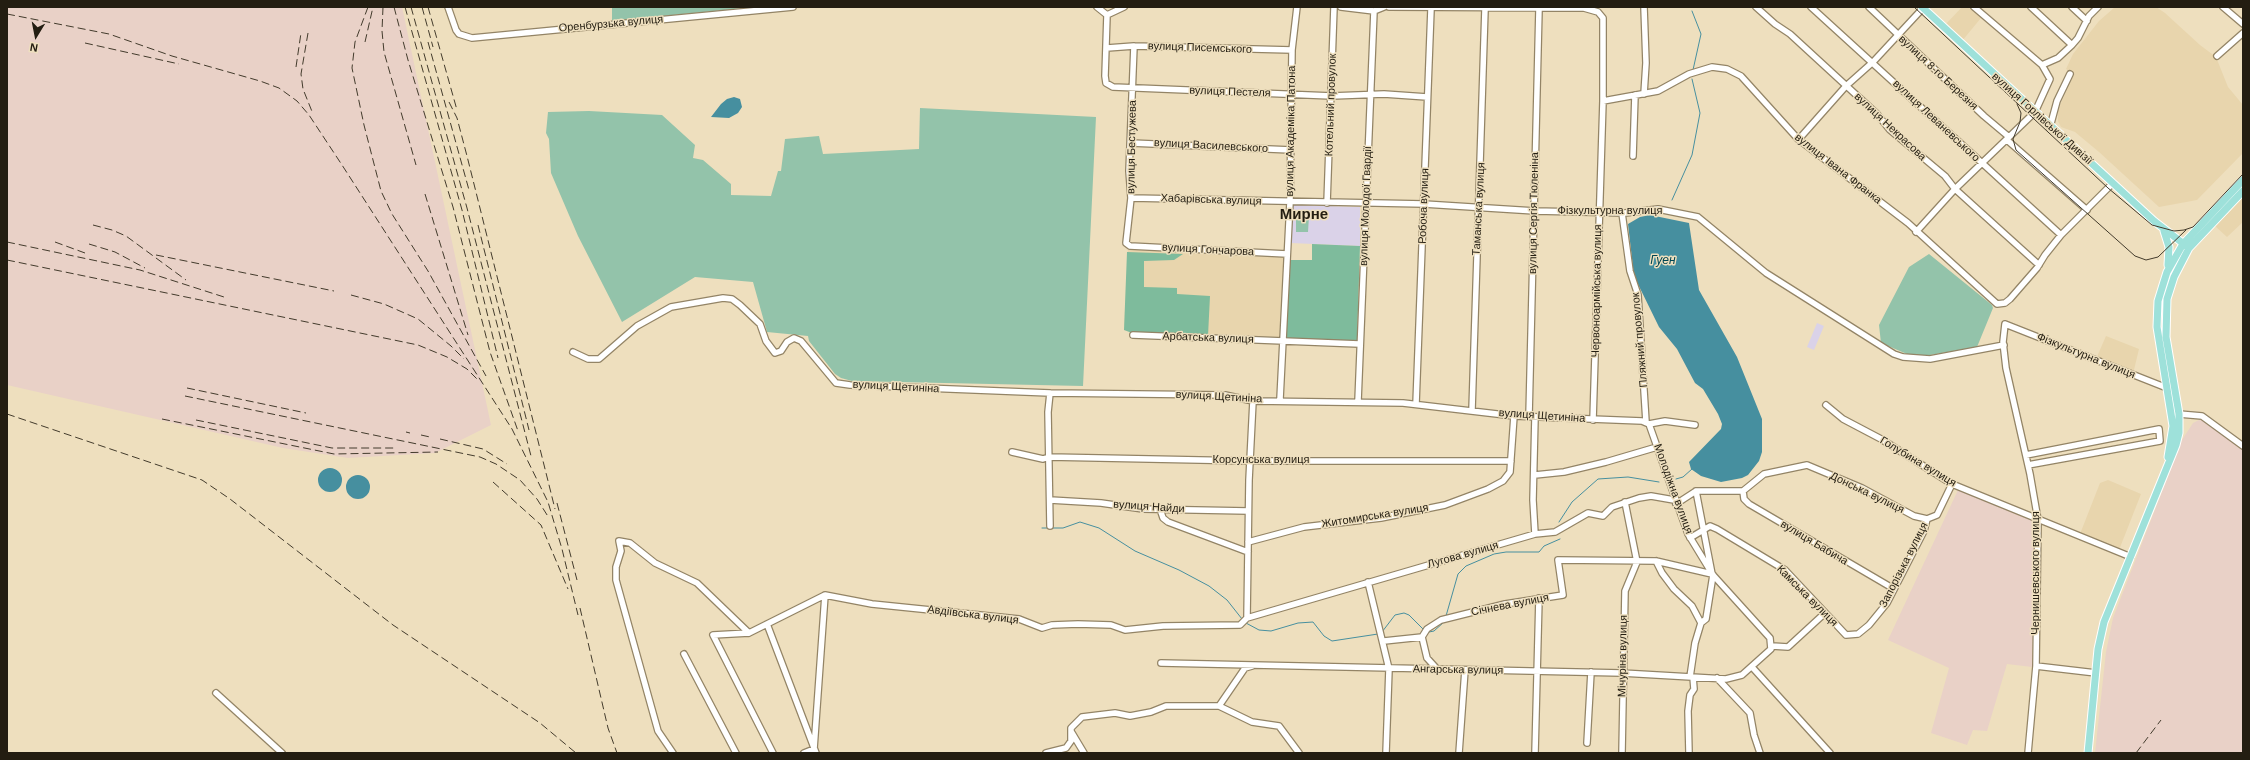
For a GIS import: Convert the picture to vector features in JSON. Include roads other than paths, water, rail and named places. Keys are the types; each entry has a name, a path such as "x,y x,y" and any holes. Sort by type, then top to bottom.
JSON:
{"main road":[{"name":"вулиця Горлівської Дивізії","path":"1923,7 2050,127 2164,229 2186,246"},
{"path":"2167,272 2186,246 2243,180"},
{"path":"2088,753 2102,630 2178,440 2180,414 2166,337 2166,317 2170,288 2186,246 2243,191"},
{"path":"2159,486 2172,433 2157,317 2158,302 2167,272 2169,246 2164,229"},
{"path":"2092,753 2103,652 2112,606"}],"street":[{"name":"Оренбурзька вулиця","path":"448,7 456,30 459,34 472,38 793,7"},
{"path":"1097,7 1107,15"},
{"path":"1107,15 1124,7"},
{"name":"вулиця Академіка Патона","path":"1280,400 1290,202 1292,50 1297,7"},
{"name":"Котельний провулок","path":"1326,203 1332,96 1334,7"},
{"path":"1340,7 1374,11 1384,7"},
{"path":"1389,7 1485,9 1584,8"},
{"path":"1644,7 1646,63 1644,94"},
{"name":"вулиця Некрасова","path":"1756,7 1775,24 1790,34 1877,114 1890,130 1945,176 1955,189 2039,265"},
{"name":"вулиця Леваневського","path":"1811,7 2061,235"},
{"name":"вулиця 8-го Березня","path":"1869,7 2086,210"},
{"path":"1799,139 1846,86 1873,62 1923,7"},
{"path":"1916,232 1955,189 2035,112 2050,79 2042,65 1974,7"},
{"path":"2031,7 2072,45"},
{"path":"2072,7 2087,21"},
{"path":"2042,65 2058,58 2072,45 2089,16 2098,7"},
{"path":"2223,7 2243,24"},
{"name":"Робоча вулиця","path":"1416,404 1431,8"},
{"name":"Червоноармійська вулиця","path":"1584,8 1598,12 1603,18 1603,101 1598,212 1593,420"},
{"name":"Таманська вулиця","path":"1472,410 1485,9"},
{"name":"вулиця Сергія Тюленіна","path":"1535,534 1533,500 1535,475 1532,417 1539,9"},
{"name":"вулиця Молодої Гвардії","path":"1358,401 1359,344 1362,330 1374,11"},
{"path":"1107,15 1107,48"},
{"path":"2217,56 2243,33"},
{"name":"вулиця Писемського","path":"1107,48 1134,46 1292,50"},
{"name":"вулиця Бестужева","path":"1130,246 1126,241 1131,198 1129,171 1134,46"},
{"name":"вулиця Пестеля","path":"1107,48 1106,83 1113,87 1332,96 1371,95 1428,97"},
{"name":"вулиця Івана Франка","path":"1603,101 1658,91 1689,74 1712,67 1727,69 1741,76 1750,84 1773,112 1799,139 1857,186 1908,223 1916,232 1997,304 2005,303 2010,299 2039,265"},
{"path":"2050,127 2057,101 2070,74"},
{"path":"1633,156 1636,95"},
{"name":"вулиця Василевського","path":"1131,143 1291,150"},
{"path":"2039,265 2061,235 2113,183"},
{"name":"Хабарівська вулиця","path":"1131,198 1290,202"},
{"name":"Фізкультурна вулиця","path":"1290,202 1424,204 1535,211 1622,213 1658,209 1698,217 1766,272 1894,354 1903,357 1926,359 2004,345"},
{"name":"Пляжний провулок","path":"1622,213 1630,271 1638,295 1648,423"},
{"name":"вулиця Гончарова","path":"1130,246 1287,254"},
{"name":"вулиця Щетиніна","path":"573,352 588,359 599,359 637,326 671,308 723,298 732,299 760,324 766,341 775,353 781,351 787,342 794,338 801,341 836,383 1050,393 1225,395 1253,401 1358,401 1416,404 1514,416 1648,423 1665,421 1695,425"},
{"name":"Фізкультурна вулиця","path":"2005,324 2167,388"},
{"name":"Чернишевського вулиця","path":"2005,324 2004,345 2006,368 2028,465 2038,520 2036,666 2028,753"},
{"name":"Арбатська вулиця","path":"1133,335 1359,344"},
{"path":"1050,393 1048,412 1050,526"},
{"path":"1247,618 1248,511 1253,401"},
{"name":"Голубина вулиця","path":"1826,405 1843,419 1881,439 1952,484 2131,557"},
{"path":"2180,414 2202,416 2243,446"},
{"name":"Житомирська вулиця","path":"1248,542 1304,527 1381,518 1455,502 1488,490 1503,481 1510,472 1514,416"},
{"name":"Молодіжна вулиця","path":"1648,423 1658,446 1675,502 1690,538 1712,574 1767,633 1772,646"},
{"path":"2026,456 2159,429 2160,441 2028,465"},
{"path":"1535,475 1564,472 1606,462 1658,446"},
{"name":"Корсунська вулиця","path":"1012,452 1038,459 1049,457 1250,461 1511,461"},
{"name":"Донська вулиця","path":"1743,491 1764,474 1807,465 1862,488 1914,516 1927,519"},
{"name":"Запорізька вулиця","path":"1846,635 1858,634 1869,625 1887,603 1924,531 1927,519 1937,515 1952,484"},
{"path":"1689,753 1688,711 1690,695 1694,688 1691,677 1695,643 1701,623 1706,619 1712,574 1696,491"},
{"path":"1675,502 1696,491 1743,491"},
{"name":"вулиця Бабича","path":"1743,491 1744,499 1749,504 1894,589"},
{"name":"Лугова вулиця","path":"1247,618 1535,534 1555,532 1588,513 1603,516 1612,507 1625,502 1651,496 1675,502"},
{"name":"вулиця Найди","path":"1050,500 1160,509 1248,511"},
{"path":"1625,502 1636,562 1656,561 1712,574"},
{"path":"1160,509 1163,518 1168,522 1248,552"},
{"name":"Камська вулиця","path":"1704,529 1710,526 1717,528 1785,570 1846,635"},
{"path":"1690,538 1704,529"},
{"path":"673,753 658,731 616,580 616,567 621,551 619,541 630,544 655,564 697,583 749,633"},
{"name":"Січнева вулиця","path":"1424,633 1441,620 1504,604 1563,595 1558,560 1636,562"},
{"path":"1656,561 1662,573 1674,589 1692,606 1701,623"},
{"name":"Мічуріна вулиця","path":"1622,753 1622,673 1625,591 1636,562"},
{"path":"1368,582 1382,633 1389,669 1386,753"},
{"path":"773,753 713,635 749,633 825,595 815,751"},
{"name":"Авдіївська вулиця","path":"825,595 872,604 1018,619 1042,628 1052,625 1078,624 1111,625 1125,630 1163,626 1240,625 1247,618"},
{"path":"1535,753 1540,598"},
{"path":"1825,613 1788,647 1772,646 1768,652 1752,667 1830,753"},
{"path":"766,624 815,751"},
{"path":"1384,642 1424,633 1427,658 1437,669"},
{"path":"684,654 736,753"},
{"name":"Ангарська вулиця","path":"1161,663 1256,664 1389,669 1591,672 1718,678 1734,678 1752,667"},
{"path":"1219,706 1245,668 1256,664"},
{"path":"2036,666 2096,673"},
{"path":"1459,753 1465,670"},
{"path":"1587,743 1591,672"},
{"path":"1718,678 1750,713 1754,735 1760,753"},
{"path":"216,693 282,753"},
{"path":"1046,753 1066,748 1071,741 1071,728 1082,717 1115,713 1130,716 1151,712 1166,706 1219,706 1252,722 1279,726 1299,753"},
{"path":"1071,733 1084,753"},
{"path":"804,753 815,751"}],"water":[{"path":"734,97 740,99 742,107 738,113 729,118 711,117 721,104 727,99"},
{"name":"Гуен","path":"1650,215 1689,223 1699,290 1737,357 1762,419 1762,452 1759,461 1748,475 1742,478 1721,482 1701,476 1691,469 1689,462 1721,429 1722,424 1718,414 1703,389 1695,383 1677,349 1659,327 1634,276 1628,224 1640,217"},
{"path":"330,468 335,469 341,475 341,485 335,491 330,492 325,491 319,485 318,480 319,475 325,469"},
{"path":"358,475 367,478 370,487 367,496 358,499 349,496 346,487 349,478"}],"waterway":[{"path":"1692,11 1701,34 1693,70"},
{"path":"1672,200 1692,155 1700,113 1692,79"},
{"path":"1676,479 1683,477 1692,469"},
{"path":"1559,522 1572,502 1598,479 1628,477 1659,482"},
{"path":"1042,528 1063,528 1080,522 1099,528 1135,551 1179,570 1209,586 1227,600 1242,619"},
{"path":"1446,616 1458,574 1466,566 1494,554 1506,552 1539,552 1544,546 1560,539"},
{"path":"1382,632 1395,615 1404,613 1409,615 1424,630"},
{"path":"1246,623 1259,630 1271,631 1298,623 1313,622 1324,636 1332,641 1378,634"},
{"path":"1429,632 1434,631 1444,622"}],"tram line":[{"path":"1914,7 2108,188 2152,225 2174,231 2193,227 2243,174"},
{"path":"2017,104 2021,113 2020,122 2013,139 2016,150 2135,256 2146,260 2158,257 2186,230"}],"railway":[{"path":"368,7 355,42 352,68 364,125 381,191 392,214 428,271 486,376"},
{"path":"365,42 373,7"},
{"path":"383,7 382,31 384,52 416,165"},
{"path":"394,7 408,60 453,207 490,352 518,431"},
{"path":"405,7 462,210 498,358"},
{"path":"411,7 467,208 531,456"},
{"path":"422,7 433,47"},
{"path":"428,7 457,110"},
{"path":"7,14 109,34 172,56 260,81 279,88 297,101 309,115 342,165 512,429 548,502 562,549 578,615"},
{"path":"296,67 301,33"},
{"path":"308,33 301,74 303,89 313,114"},
{"path":"428,42 469,190"},
{"path":"85,43 179,64"},
{"path":"449,102 457,118 467,156 555,509"},
{"path":"425,194 468,335"},
{"path":"93,225 112,230 126,236 186,280"},
{"path":"478,225 529,430"},
{"path":"7,242 140,270 224,297"},
{"path":"55,242 85,253"},
{"path":"89,244 115,252 145,268"},
{"path":"156,255 334,291"},
{"path":"7,260 418,345 447,357 467,369 478,380"},
{"path":"351,295 384,304 418,319 451,346 464,359"},
{"path":"187,388 306,413"},
{"path":"185,396 480,457 496,464 520,480 537,499 549,518"},
{"path":"7,414 202,480 230,499 393,625 540,723 576,753"},
{"path":"162,419 334,454 438,452"},
{"path":"196,420 332,448 397,448"},
{"path":"406,432 410,433"},
{"path":"421,435 430,437"},
{"path":"440,439 483,449 507,464"},
{"path":"493,482 541,525 568,589"},
{"path":"557,503 577,580"},
{"path":"580,608 608,728 617,753"},
{"path":"2136,753 2161,720"}],"district":[{"name":"Мирне","path":"1304,215"}]}
